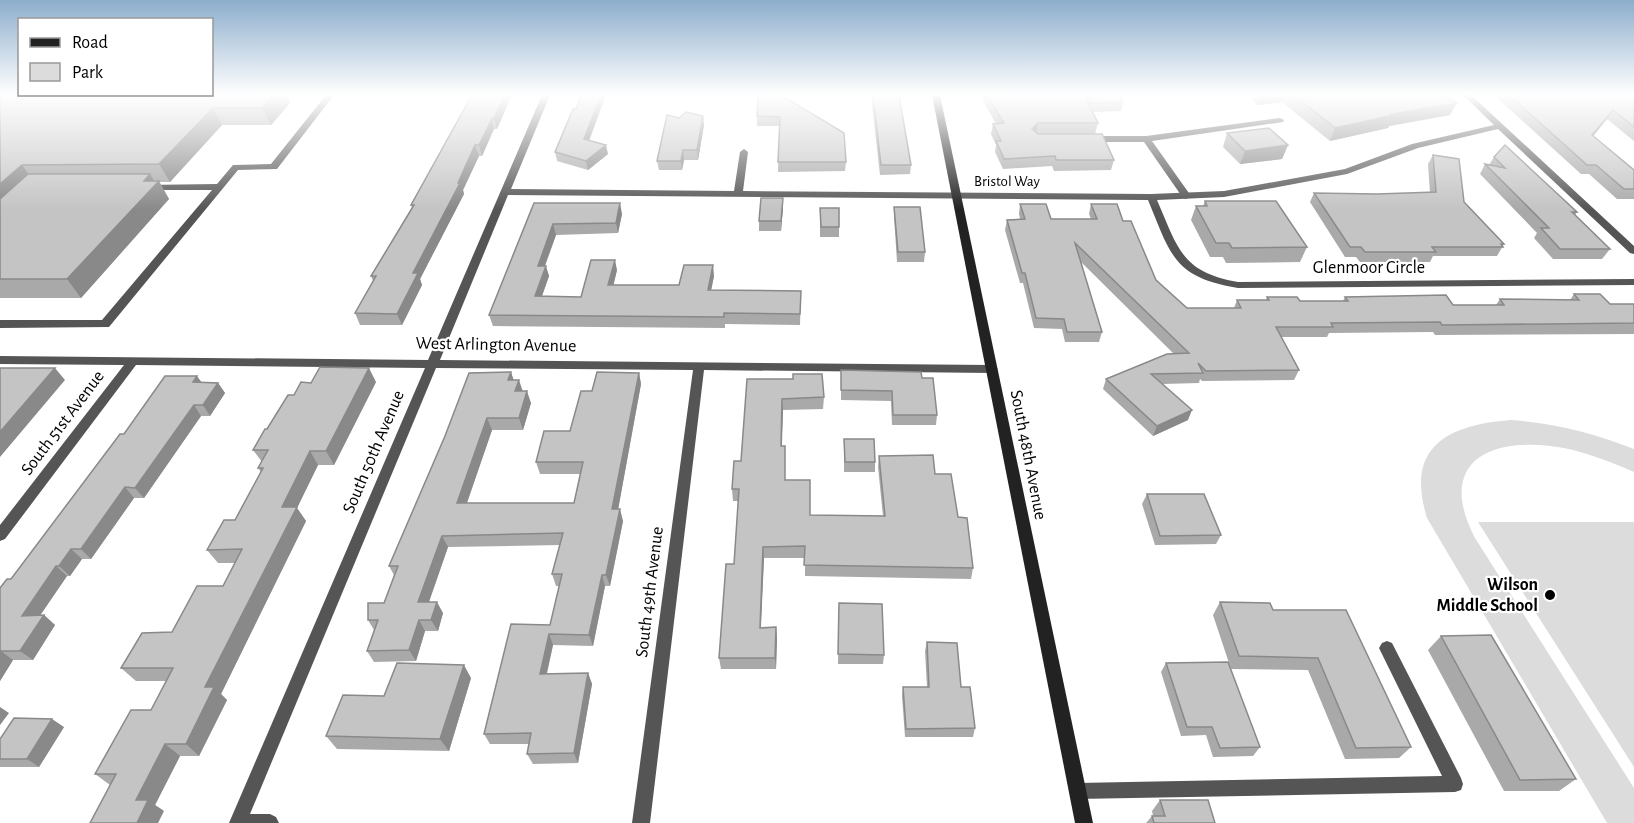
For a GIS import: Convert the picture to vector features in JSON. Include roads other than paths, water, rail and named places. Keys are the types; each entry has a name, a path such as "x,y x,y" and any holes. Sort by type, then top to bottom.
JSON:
{"street":[{"path":"0,324 105,324 236,167 274,167 300,133"},
{"name":"South 50th Avenue","path":"238,823 529,133"},
{"name":"South 48th Avenue","path":"944,133 1084,823"},
{"path":"1080,139 1146,139 1185,133"},
{"name":"Bristol Way","path":"504,192 1151,197 1224,194 1347,171 1415,146 1469,133"},
{"path":"1508,133 1634,251"},
{"path":"1146,139 1186,196"},
{"path":"738,193 744,152"},
{"path":"140,187 219,187"},
{"name":"Glenmoor Circle","path":"1151,197 1180,262 1191,272 1218,283 1238,285 1634,282"},
{"name":"West Arlington Avenue","path":"0,360 431,362 992,369"},
{"name":"South 51st Avenue","path":"0,535 133,361"},
{"name":"South 49th Avenue","path":"641,823 699,366"},
{"path":"1077,791 1455,784 1387,648"},
{"path":"238,823 270,823"}],"place":[{"name":"Wilson Middle School","path":"1550,595"}]}
